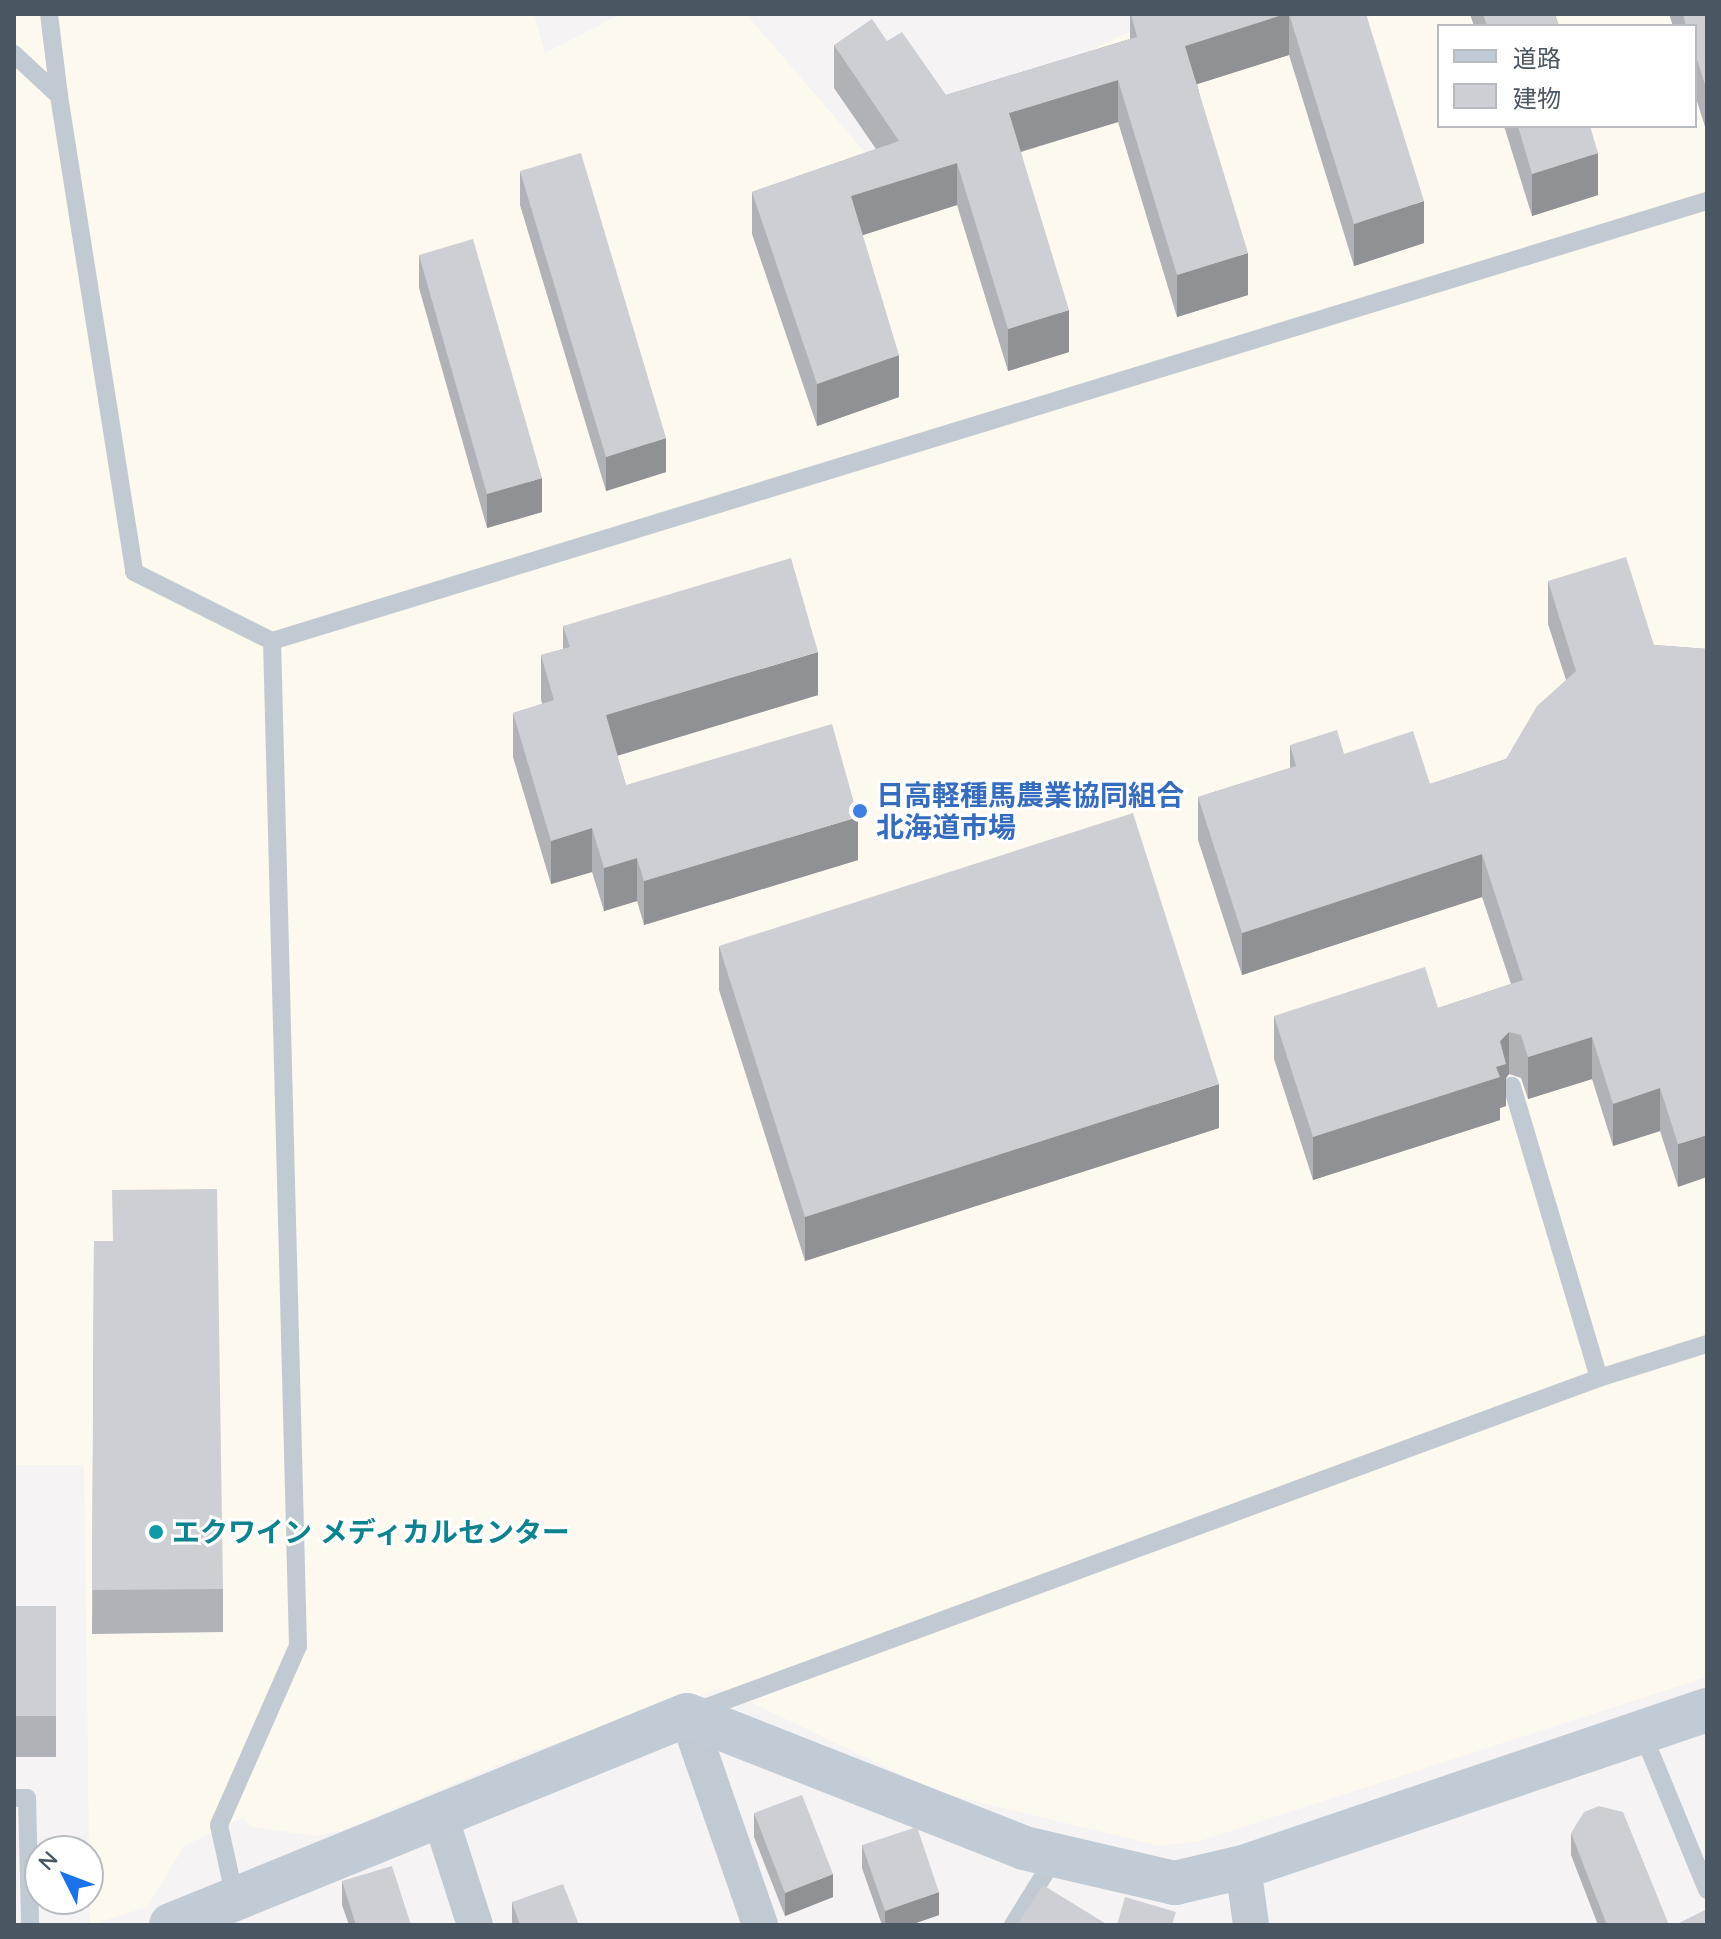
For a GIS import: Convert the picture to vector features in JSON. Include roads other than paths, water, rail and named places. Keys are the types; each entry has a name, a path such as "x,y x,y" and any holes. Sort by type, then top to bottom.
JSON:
{"street":[{"path":"171,1925 439,1813 687,1715 1055,1857 1175,1883 1243,1867 1707,1710"},
{"path":"687,1715 760,1925"},
{"path":"439,1813 475,1925"},
{"path":"1243,1867 1251,1925"}],"lane":[{"path":"49,14 59,96 134,572 272,641 1707,201"},
{"path":"14,54 59,96"},
{"path":"235,1898 219,1825 298,1646 272,641"},
{"path":"1512,1086 1599,1378"},
{"path":"687,1715 1599,1378 1707,1344"},
{"path":"1642,1732 1707,1890"},
{"path":"14,1798 27,1798 30,1925"},
{"path":"1013,1925 1055,1857"}],"place":[{"name":"日高軽種馬農業協同組合 北海道市場","path":"860,811"},
{"name":"エクワイン メディカルセンター","path":"156,1532"}]}
